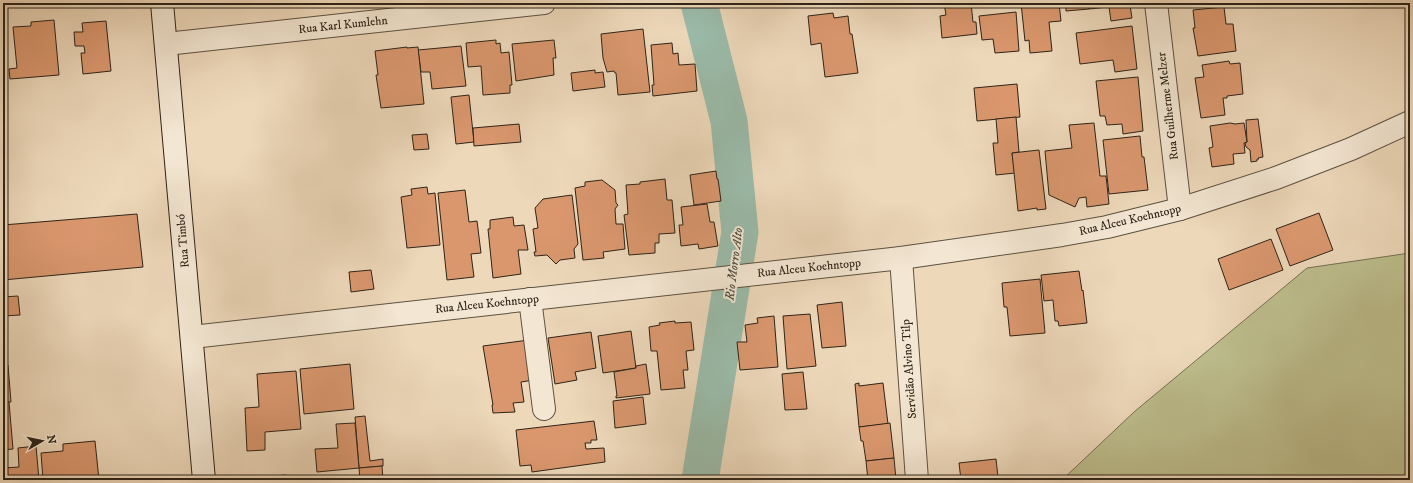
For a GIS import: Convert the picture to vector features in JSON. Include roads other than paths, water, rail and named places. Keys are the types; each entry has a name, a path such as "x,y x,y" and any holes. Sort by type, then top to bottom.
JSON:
{"street":[{"name":"Rua Timbó","path":"162,3 204,480"},
{"name":"Rua Karl Kumlehn","path":"166,44 544,3"},
{"name":"Rua Guilherme Melzer","path":"1156,3 1180,209"},
{"name":"Rua Alceu Koehntopp","path":"192,337 901,258 1107,227 1180,209 1276,178 1351,149 1410,122"},
{"name":"Servidão Alvino Tilp","path":"901,258 917,480"},
{"path":"530,299 544,409"}],"waterway":[{"name":"Rio Morro Alto","path":"699,3 729,121 740,232 700,480"}]}
